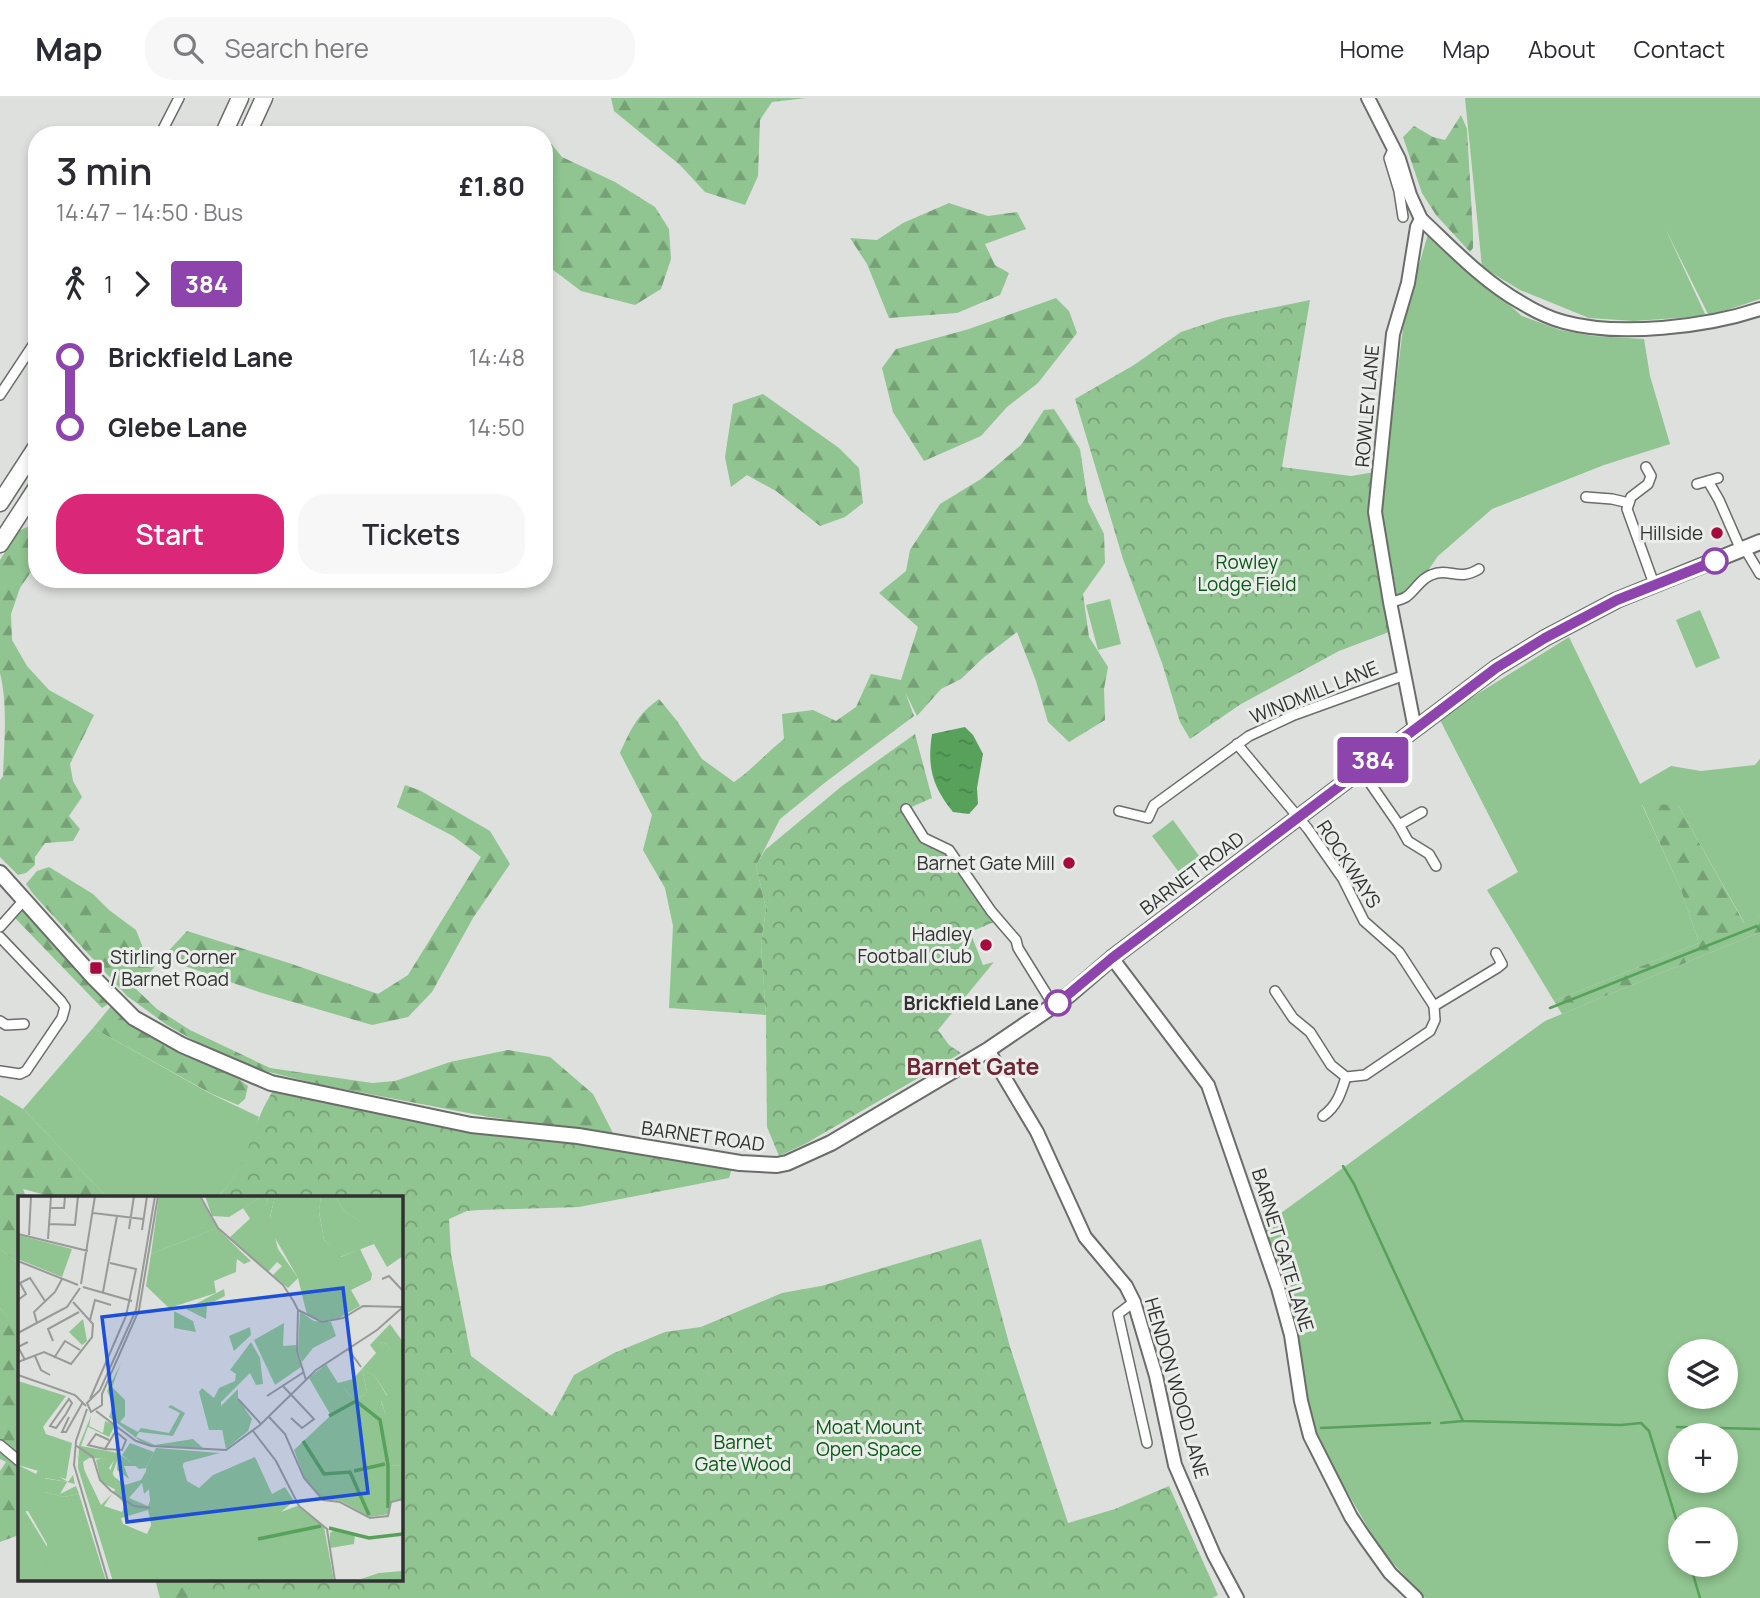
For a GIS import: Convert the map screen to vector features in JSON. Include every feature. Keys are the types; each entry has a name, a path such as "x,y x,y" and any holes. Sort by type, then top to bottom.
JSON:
{"highway":[{"path":"226,126 240,98"},
{"path":"251,126 264,98"},
{"path":"0,503 28,460"},
{"path":"0,544 28,501"}],"main road":[{"name":"BARNET ROAD","path":"0,873 123,1009 145,1026 173,1041 271,1083 471,1125 578,1136 740,1163 777,1165 831,1143 988,1050 1054,1006 1112,958 1496,668 1545,638 1617,600 1760,542"}],"street":[{"path":"165,126 179,98"},
{"path":"1368,98 1395,148 1421,219 1519,302 1560,321 1613,328 1712,321 1760,309"},
{"path":"1395,148 1389,158 1399,191 1403,217"},
{"name":"ROWLEY LANE","path":"1415,729 1375,512 1393,334 1408,283 1417,227 1421,219"},
{"path":"0,395 28,353"},
{"path":"1646,467 1651,476 1648,484 1631,497 1626,509 1654,584"},
{"path":"1697,484 1718,478"},
{"path":"1708,481 1743,549 1760,574"},
{"path":"1586,497 1629,503"},
{"path":"1390,602 1405,598 1423,579 1432,574 1442,572 1468,576 1479,569"},
{"name":"WINDMILL LANE","path":"1119,811 1148,818 1154,806 1249,736 1294,715 1405,675"},
{"name":"WINDMILL LANE","path":"1237,744 1297,817"},
{"path":"1361,770 1408,841 1429,854 1436,866"},
{"path":"906,809 924,838 949,850 991,911 1016,940 1018,948 1054,1006"},
{"path":"1399,825 1422,812"},
{"name":"ROCKWAYS","path":"1297,817 1343,878 1364,921 1399,952 1434,1006"},
{"path":"0,927 25,899"},
{"path":"0,937 65,1007 62,1018 26,1071 15,1074 0,1071"},
{"path":"1275,991 1293,1018 1310,1032 1331,1065 1346,1077 1365,1074 1430,1031 1435,1020 1434,1006 1502,964 1496,953"},
{"name":"BARNET GATE LANE","path":"1112,958 1208,1085 1281,1300 1291,1335 1301,1401 1310,1436 1365,1538 1390,1573 1416,1598"},
{"path":"1284,1004 1294,996"},
{"path":"0,1021 6,1025 24,1024"},
{"name":"HENDON WOOD LANE","path":"988,1050 1037,1132 1085,1237 1126,1286 1134,1302 1156,1376 1175,1465 1214,1555 1237,1598"},
{"path":"1323,1116 1333,1109 1346,1077"},
{"path":"1134,1302 1118,1314 1147,1443"},
{"path":"0,1445 18,1460"}],"green space":[{"path":"611,98 806,98 772,102 760,120 758,176 745,205 705,192 680,165 614,111"},
{"path":"1465,98 1760,98 1760,299 1709,316 1665,228 1706,316 1634,321 1589,318 1520,290 1482,267"},
{"path":"1461,115 1467,129 1473,234 1473,248 1470,252 1436,215 1422,193 1403,137 1414,126 1433,137 1445,140"},
{"path":"553,146 562,157 615,182 655,207 669,229 671,259 661,289 635,305 581,291 553,270"},
{"path":"949,203 988,216 1017,212 1026,229 985,244 995,265 1009,273 1000,295 957,313 889,318 867,264 850,238 877,240 903,223"},
{"path":"1428,234 1522,316 1560,330 1593,336 1644,339 1650,376 1670,444 1604,465 1492,509 1438,556 1422,579 1404,595 1397,595 1382,515 1385,471 1405,313"},
{"path":"1056,298 1069,311 1077,333 1038,383 1007,407 981,436 924,461 893,412 882,368 896,349 969,329"},
{"name":"Rowley Lodge Field","path":"1310,300 1282,467 1351,476 1375,472 1371,517 1389,632 1339,651 1241,704 1190,739 1180,722 1162,663 1123,559 1075,399 1134,365 1181,332 1223,318"},
{"path":"763,394 839,448 859,468 863,503 845,517 820,526 776,491 747,475 731,487 725,457 733,404"},
{"path":"1054,409 1080,449 1088,502 1104,534 1105,563 1083,594 1089,637 1108,667 1104,689 1105,720 1069,742 1048,722 1017,632 961,679 941,689 917,716 905,692 914,716 780,819 756,866 766,908 761,945 766,1015 669,1008 673,926 665,888 643,850 652,815 620,753 635,723 659,699 702,759 734,782 784,739 782,714 813,710 836,721 856,707 871,674 901,680 918,627 879,593 906,571 910,550 940,504 981,479 1021,445 1044,410"},
{"path":"28,527 28,576 20,588 11,614 12,640 27,666 49,690 94,715 70,764 73,781 82,797 69,816 80,829 73,841 45,843 35,857 35,865 26,873 18,875 0,857 0,780 3,776 5,724 0,673 0,560 18,531"},
{"path":"1110,599 1121,644 1098,650 1086,605"},
{"path":"1700,610 1720,658 1696,668 1676,620"},
{"path":"1569,637 1640,784 1671,766 1701,771 1755,765 1760,759 1760,916 1745,924 1678,805 1642,805 1681,890 1699,943 1554,1001 1487,890 1518,872 1439,718"},
{"path":"915,734 932,798 907,809 924,838 949,850 999,920 970,932 983,965 994,962 938,1030 949,1045 961,1053 805,1144 779,1156 767,1127 766,1015 761,945 766,908 756,866 765,850 842,786"},
{"path":"405,785 421,791 490,831 510,864 473,918 432,992 408,1017 372,1025 262,993 162,958 187,931 378,994 408,975 481,857 453,836 397,807"},
{"path":"1642,804 1678,805 1744,923 1760,916 1760,932 1562,1014 1554,1001 1699,943 1681,890"},
{"path":"1173,820 1202,860 1181,875 1152,836"},
{"path":"49,867 93,894 136,930 143,948 162,958 136,989 157,1009 190,1030 270,1068 372,1083 395,1081 450,1062 508,1050 550,1057 593,1094 613,1133 489,1117 317,1084 249,1067 216,1053 167,1025 127,996 26,884 37,871"},
{"path":"21,909 108,1000 107,1005 102,1008 16,919 15,913"},
{"path":"1760,932 1760,1598 1425,1598 1381,1550 1318,1442 1305,1401 1297,1330 1263,1226 1545,1021"},
{"path":"112,1005 232,1074 248,1086 245,1099 238,1105 212,1094 93,1028"},
{"path":"93,1028 211,1094 259,1117 244,1160 218,1196 106,1196 23,1109"},
{"name":"Moat Mount Open Space","path":"273,1091 459,1130 617,1149 732,1168 729,1178 579,1207 467,1211 449,1219 451,1254 471,1356 552,1416 574,1375 614,1353 665,1332 701,1327 782,1293 821,1286 981,1239 1010,1347 1068,1523 1115,1509 1169,1486 1218,1595 1212,1598 188,1598 191,1580 402,1580 402,1196 218,1196 244,1159"},
{"path":"0,1095 23,1109 106,1196 49,1196 23,1189 26,1196 18,1196 18,1263 0,1249"},
{"path":"0,1249 18,1263 16,1327 0,1308"},
{"path":"0,1308 16,1326 18,1324 18,1535 0,1542 0,1471 6,1462 0,1459"},
{"path":"155,1580 205,1580 202,1598 160,1598"}],"water":[{"path":"965,727 973,735 983,754 977,788 978,804 969,814 953,812 946,803 936,785 930,756 932,734"}],"waterway":[{"path":"1550,1008 1757,926 1760,931"},
{"path":"1343,1166 1354,1184 1463,1421 1621,1425 1641,1423 1649,1431 1672,1507"},
{"path":"1441,1423 1463,1421"},
{"path":"1321,1428 1430,1423"},
{"path":"1738,1428 1760,1429"},
{"path":"1694,1577 1700,1598"}],"bus line":[{"name":"384","path":"1058,1003 1112,958 1496,668 1545,638 1617,600 1715,561"}],"place":[{"name":"Hillside","path":"1717,533"},
{"name":"Barnet Gate Mill","path":"1069,863"},
{"name":"Hadley Football Club","path":"986,945"},
{"name":"Stirling Corner / Barnet Road","path":"96,968"},
{"name":"Brickfield Lane","path":"1058,1003"}],"district":[{"name":"Barnet Gate","path":"973,1066"}],"park label":[{"name":"Barnet Gate Wood","path":"743,1453"}]}
